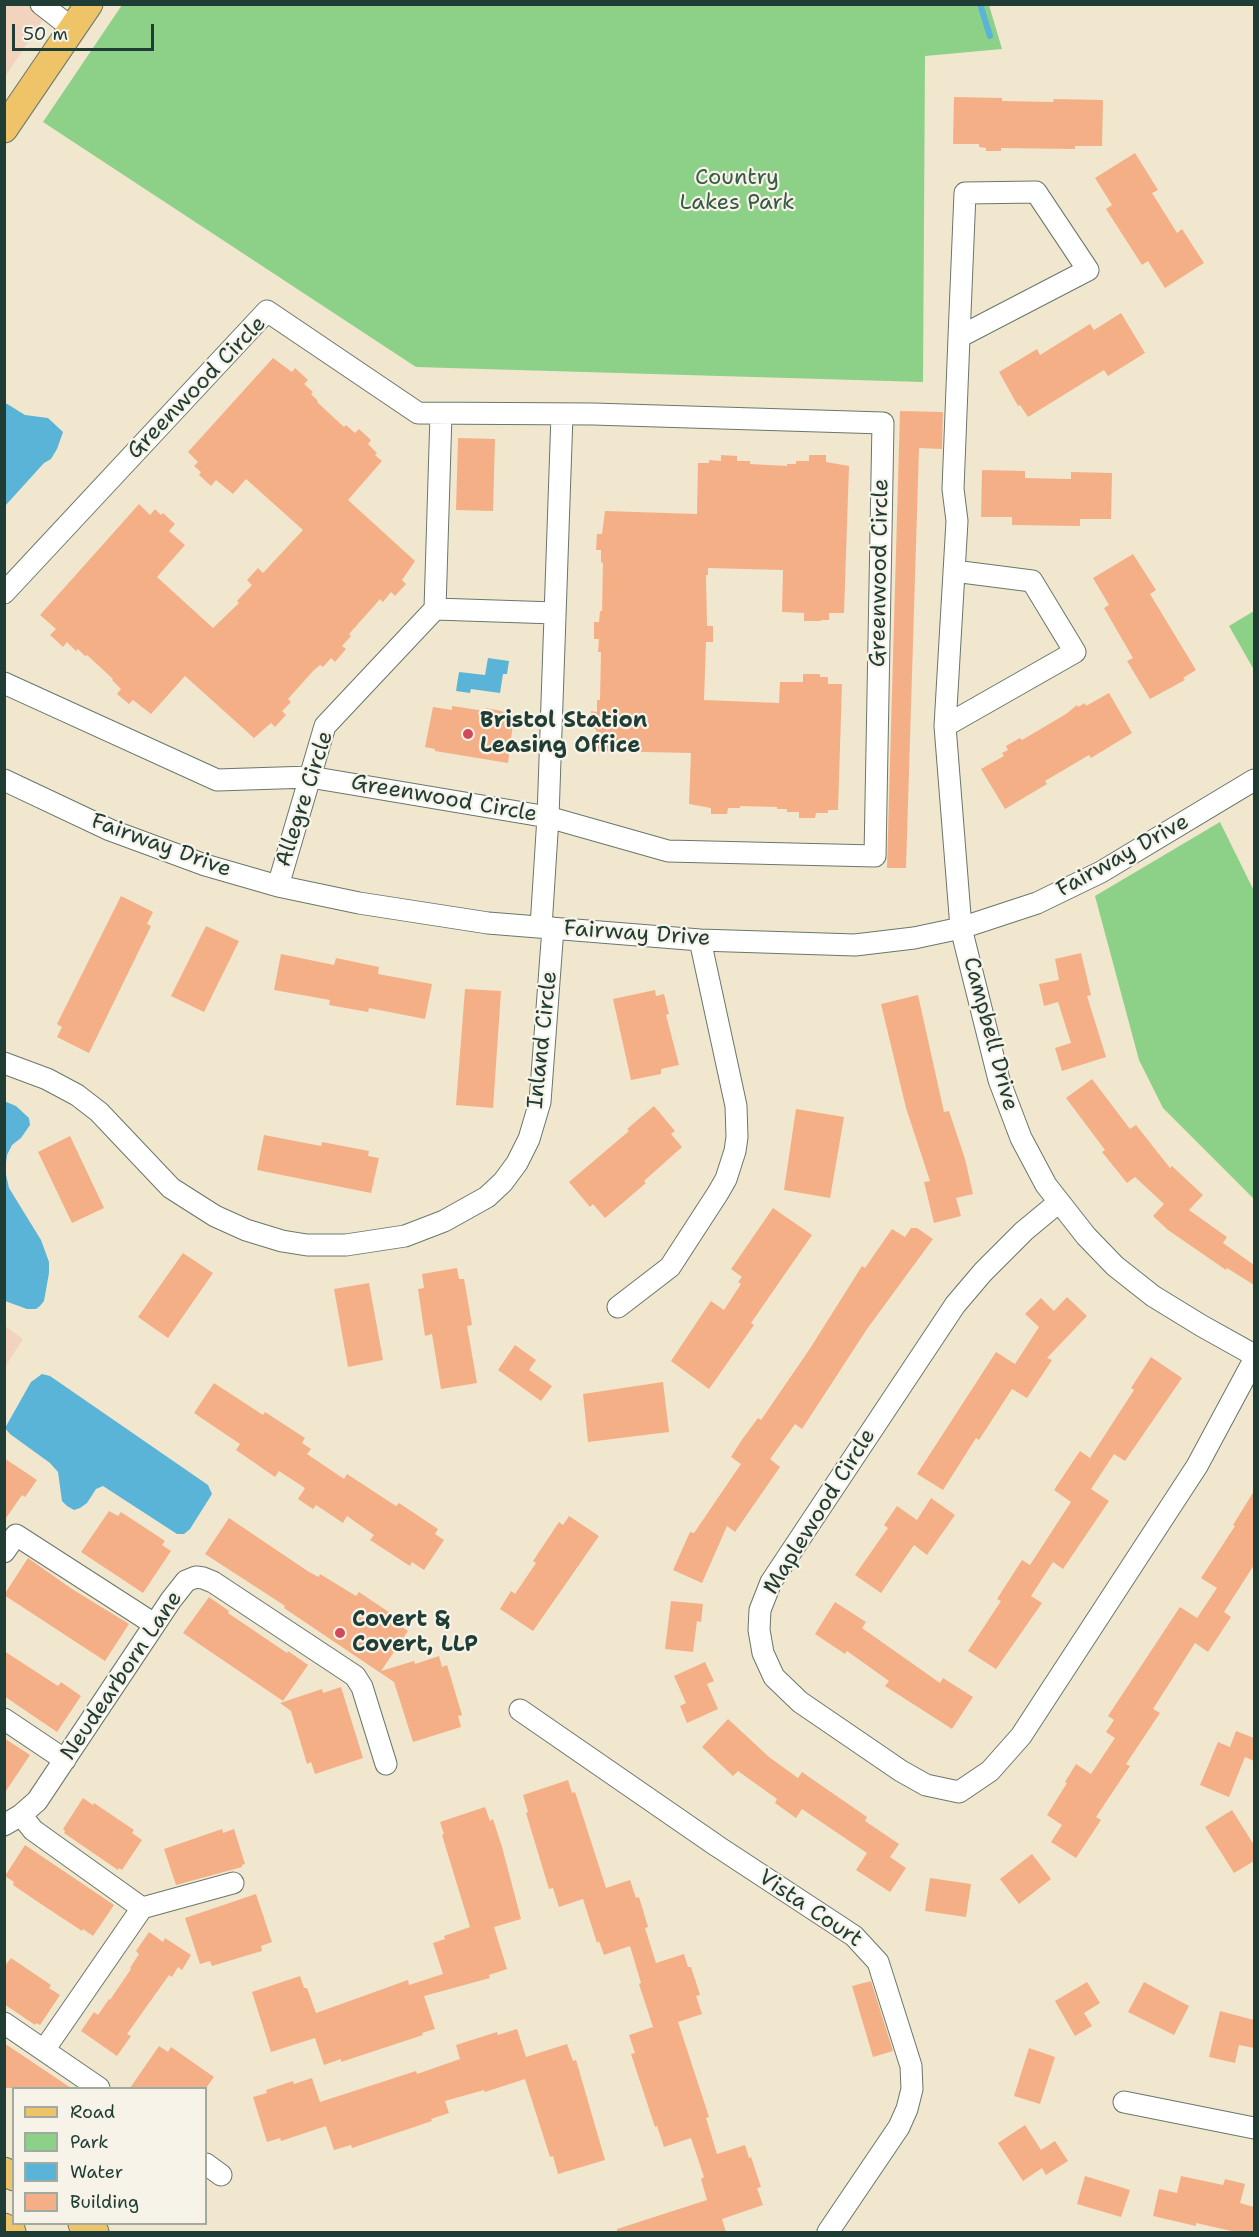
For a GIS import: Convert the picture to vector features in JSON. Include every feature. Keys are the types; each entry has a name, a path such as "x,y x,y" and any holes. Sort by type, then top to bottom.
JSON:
{"main road":[{"path":"4,129 89,4"},
{"path":"4,2227 12,2232"}],"street":[{"path":"41,4 73,29"},
{"name":"Campbell Drive","path":"959,337 1088,270 1036,192 965,193 959,337 953,489 957,521 945,726 961,928 999,1080 1022,1138 1047,1185 1086,1236 1115,1266 1153,1296 1254,1354"},
{"name":"Greenwood Circle","path":"4,593 267,311 418,413 593,414 883,423 874,856 668,850 548,817 310,777 217,780 4,683"},
{"path":"441,414 435,609 555,613"},
{"path":"547,928 548,817 562,415"},
{"path":"945,726 1074,652 1032,581 954,571"},
{"name":"Allegre Circle","path":"278,886 326,726 435,609"},
{"name":"Fairway Drive","path":"4,780 110,830 205,864 278,886 428,915 488,923 700,940 855,945 914,938 961,928 1037,903 1101,872 1254,780"},
{"name":"Inland Circle","path":"4,1063 47,1079 77,1095 99,1112 171,1188 225,1221 282,1241 308,1245 346,1245 396,1238 444,1221 487,1197 503,1182 517,1163 529,1139 540,1102 547,928"},
{"path":"618,1307 670,1267 726,1179 735,1151 736,1106 700,940"},
{"name":"Maplewood Circle","path":"1059,1202 1024,1231 983,1272 955,1305 771,1582 760,1610 759,1630 762,1653 774,1677 800,1702 901,1771 926,1785 958,1792 990,1770 1021,1736 1191,1476 1254,1360"},
{"path":"4,1552 16,1535 153,1624"},
{"name":"Neudearborn Lane","path":"13,1820 37,1801 153,1624 186,1581 196,1577 213,1582 355,1676 362,1687 386,1764"},
{"name":"Vista Court","path":"520,1710 717,1846 854,1936 878,1962 911,2066 912,2089 899,2127 828,2232"},
{"path":"4,1719 65,1760"},
{"path":"13,1820 33,1830 142,1908"},
{"path":"44,2050 142,1908 233,1883"},
{"path":"4,2023 98,2087"},
{"path":"1124,2102 1254,2128"}],"shaded area":[{"path":"5,5 36,5 47,13 5,77"},
{"path":"5,1326 23,1339 5,1367"}],"green space":[{"name":"Country Lakes Park","path":"122,5 989,5 1002,49 925,56 923,382 416,367 43,122"},
{"path":"1254,611 1254,670 1229,626"},
{"path":"1220,822 1254,891 1254,1199 1163,1108 1139,1060 1095,896"}],"water":[{"path":"4,402 25,415 48,418 63,432 51,459 44,463 5,506"},
{"path":"488,658 509,661 507,674 503,674 500,693 471,689 470,693 456,691 459,672 485,675"},
{"path":"4,1101 16,1106 29,1118 30,1125 21,1138 12,1145 7,1155 5,1170 9,1188 41,1240 49,1262 44,1301 36,1309 27,1309 5,1301"},
{"path":"42,1374 50,1376 208,1485 212,1494 190,1529 184,1534 177,1534 103,1486 96,1489 87,1503 80,1508 74,1510 62,1501 58,1472 50,1463 5,1428 31,1382"}],"building":[{"path":"954,97 1002,98 1002,101 1103,100 1102,146 1075,146 1075,149 1001,148 1001,151 986,151 986,148 979,147 979,144 953,144"},
{"path":"1135,153 1158,190 1152,193 1177,233 1182,229 1204,263 1165,288 1148,261 1142,265 1106,209 1112,205 1095,178"},
{"path":"1121,313 1145,353 1108,376 1104,370 1028,417 1020,405 1018,406 999,372 1037,349 1040,355 1090,324 1094,330"},
{"path":"273,358 292,372 295,368 308,380 304,384 313,392 311,394 317,402 344,427 346,425 355,433 359,429 371,440 368,444 382,461 348,500 415,561 402,580 406,584 395,596 391,592 383,602 380,599 349,634 351,636 342,646 346,649 335,662 331,658 323,667 320,665 313,671 288,699 291,702 282,711 286,715 275,727 271,723 254,738 185,676 151,714 133,700 129,704 117,694 121,689 113,679 87,655 85,656 78,649 76,651 67,642 63,647 50,635 56,629 40,615 139,504 150,515 155,509 161,515 163,513 175,524 169,531 185,545 157,577 213,628 239,603 237,601 252,585 247,580 258,568 263,573 303,530 246,479 233,494 216,480 211,486 199,475 201,472 194,466 198,462 188,452"},
{"path":"900,411 943,412 942,449 919,448 906,868 887,868"},
{"path":"458,438 495,439 493,511 456,510"},
{"path":"721,455 737,456 737,461 750,461 750,464 787,466 787,464 796,464 796,461 809,461 809,455 826,455 826,462 849,466 844,613 829,613 829,620 804,621 804,613 782,612 783,570 708,568 708,575 706,575 707,626 713,626 713,642 706,642 704,700 779,703 780,682 803,682 803,674 820,674 820,677 828,677 828,684 842,684 838,810 816,813 815,818 799,818 799,812 787,812 787,809 777,809 777,807 740,806 740,808 728,808 727,814 711,814 711,808 689,804 691,753 598,751 596,729 590,728 591,711 597,712 597,700 600,700 601,652 598,652 599,639 594,639 594,622 599,622 600,611 602,611 603,563 601,562 601,550 596,550 597,534 602,534 605,511 697,514 698,463 709,463 709,460 721,461"},
{"path":"982,470 1025,471 1025,478 1071,479 1071,472 1112,473 1111,519 1080,519 1080,526 1012,525 1012,517 981,517"},
{"path":"1133,554 1156,590 1150,594 1196,670 1183,678 1185,680 1150,699 1127,661 1133,658 1104,608 1109,605 1093,578"},
{"path":"1109,693 1132,733 1091,758 1089,755 1045,781 1047,784 1005,809 981,769 1004,756 1002,753 1008,750 1006,746 1020,738 1022,740 1077,705 1078,707 1085,703 1086,706"},
{"name":"Bristol Station Leasing Office","path":"452,706 485,711 486,708 514,715 508,763 435,751 435,749 425,747 433,707 452,710"},
{"path":"121,896 153,912 147,924 151,926 89,1053 57,1037 62,1027 57,1024"},
{"path":"206,926 239,941 204,1012 171,996"},
{"path":"1081,953 1091,995 1087,996 1106,1057 1062,1071 1055,1048 1071,1043 1058,1002 1044,1006 1039,984 1059,980 1055,959"},
{"path":"281,954 334,965 336,958 379,967 378,974 432,984 425,1019 369,1008 368,1012 329,1005 330,1000 274,990"},
{"path":"465,989 501,991 493,1108 456,1105"},
{"path":"655,990 656,996 664,994 669,1014 666,1015 679,1065 661,1069 661,1074 631,1080 613,999"},
{"path":"918,995 944,1112 949,1111 965,1159 973,1194 956,1198 961,1216 934,1223 924,1182 930,1181 906,1108 881,1004"},
{"path":"1092,1079 1130,1129 1136,1125 1170,1168 1172,1166 1203,1195 1189,1210 1227,1237 1223,1243 1254,1265 1254,1285 1227,1268 1226,1270 1168,1230 1153,1216 1164,1204 1135,1177 1127,1183 1102,1152 1105,1150 1066,1098"},
{"path":"654,1106 675,1131 671,1134 682,1147 644,1181 646,1183 605,1218 593,1204 590,1207 569,1182 629,1131 627,1129"},
{"path":"796,1109 844,1117 830,1198 784,1190"},
{"path":"264,1135 321,1146 322,1142 369,1151 368,1156 379,1158 371,1193 257,1170"},
{"path":"70,1136 104,1208 72,1223 38,1152"},
{"path":"773,1208 812,1235 751,1323 754,1325 709,1389 671,1361 711,1301 724,1310 741,1284 738,1282 742,1277 731,1269"},
{"path":"911,1228 917,1228 933,1239 867,1329 802,1429 795,1424 770,1459 780,1467 735,1532 727,1526 702,1583 673,1570 690,1532 694,1533 741,1464 731,1457 758,1418 761,1420 862,1266 865,1268 892,1229 905,1237"},
{"path":"183,1253 213,1273 168,1338 138,1317"},
{"path":"457,1268 459,1279 464,1279 472,1325 467,1326 477,1383 441,1389 432,1334 425,1336 418,1289 424,1288 422,1274"},
{"path":"369,1283 383,1360 348,1367 334,1289"},
{"path":"1067,1297 1087,1316 1047,1358 1052,1360 1027,1398 1012,1389 979,1440 976,1438 943,1490 917,1474 996,1352 1015,1364 1039,1327 1025,1314 1041,1298 1054,1311"},
{"path":"515,1345 536,1360 529,1370 552,1386 541,1401 498,1370"},
{"path":"1151,1357 1182,1378 1125,1461 1114,1454 1091,1489 1109,1501 1063,1569 1053,1562 1031,1596 1042,1603 996,1669 968,1651 1001,1601 997,1599 1022,1560 1030,1565 1071,1502 1054,1490 1080,1451 1090,1458 1134,1390 1131,1388"},
{"path":"663,1382 669,1432 588,1442 583,1394"},
{"path":"214,1383 263,1415 265,1412 305,1438 302,1443 311,1449 307,1454 344,1479 347,1474 396,1506 399,1503 438,1529 435,1534 444,1540 424,1570 412,1562 410,1566 370,1540 374,1535 347,1516 343,1523 316,1505 313,1509 298,1499 305,1488 279,1471 275,1477 236,1450 240,1444 194,1413"},
{"path":"4,1458 37,1480 25,1497 22,1495 4,1521"},
{"path":"1254,1491 1254,1565 1224,1612 1231,1617 1208,1652 1195,1643 1153,1709 1160,1713 1126,1764 1130,1766 1096,1817 1101,1820 1076,1858 1051,1842 1062,1825 1047,1815 1076,1764 1091,1774 1115,1738 1106,1732 1114,1720 1108,1716 1180,1607 1197,1618 1217,1588 1201,1578 1235,1526 1233,1525"},
{"path":"931,1498 955,1515 927,1555 914,1545 881,1593 855,1575 888,1528 884,1525 897,1506 917,1520"},
{"path":"109,1511 118,1516 121,1512 165,1541 162,1545 171,1551 143,1593 81,1552"},
{"path":"569,1516 599,1536 533,1631 500,1609 511,1591 515,1594 536,1563 533,1561 559,1522 563,1525"},
{"path":"229,1518 309,1572 319,1577 320,1574 356,1596 359,1592 402,1621 399,1625 408,1631 381,1671 439,1656 442,1667 447,1665 462,1715 458,1716 461,1727 413,1742 394,1682 284,1608 285,1606 205,1554"},
{"path":"28,1558 72,1589 129,1624 105,1661 4,1595"},
{"path":"209,1597 229,1611 228,1613 308,1665 283,1701 183,1633"},
{"path":"671,1601 703,1604 701,1622 697,1621 693,1652 665,1649"},
{"path":"835,1602 866,1622 862,1628 940,1683 943,1678 973,1697 952,1729 885,1686 889,1681 847,1651 845,1654 815,1634"},
{"path":"4,1651 58,1686 61,1682 81,1696 57,1732 4,1696"},
{"path":"705,1662 714,1681 707,1684 718,1709 687,1723 680,1706 686,1703 674,1676"},
{"path":"341,1687 363,1758 315,1774 311,1762 307,1764 291,1711 280,1703 322,1689 323,1693"},
{"path":"728,1719 769,1757 798,1778 802,1772 867,1817 865,1821 899,1844 890,1857 906,1868 890,1892 856,1870 867,1853 802,1809 796,1818 775,1803 777,1799 738,1771 733,1776 702,1747"},
{"path":"1236,1731 1254,1738 1254,1761 1245,1757 1229,1797 1200,1785 1218,1742 1230,1747"},
{"path":"4,1738 30,1755 4,1794"},
{"path":"568,1780 572,1793 575,1792 606,1888 630,1880 636,1898 639,1897 648,1927 645,1928 656,1963 684,1954 688,1967 691,1967 700,1995 696,1996 702,2014 678,2022 709,2117 706,2118 717,2154 745,2145 761,2187 757,2188 763,2205 722,2219 726,2232 617,2232 617,2229 707,2200 701,2179 704,2177 691,2138 664,2147 631,2054 635,2053 629,2035 653,2027 630,1946 604,1955 599,1941 597,1943 583,1899 559,1907 553,1888 549,1889 526,1813 528,1812 523,1795"},
{"path":"83,1798 134,1830 132,1833 142,1840 122,1870 119,1868 118,1870 64,1833 63,1829"},
{"path":"485,1807 490,1821 493,1819 502,1847 521,1919 494,1927 507,1969 489,1975 490,1978 424,1996 435,2029 422,2033 423,2035 341,2062 341,2059 324,2065 315,2038 271,2052 252,1992 300,1976 316,2013 408,1980 409,1985 443,1974 433,1943 445,1939 444,1936 470,1927 440,1822"},
{"path":"1232,1810 1254,1845 1254,1861 1234,1873 1205,1827"},
{"path":"222,1829 223,1833 234,1829 245,1864 242,1867 176,1885 164,1849"},
{"path":"25,1845 114,1905 93,1936 13,1885 14,1882 5,1876"},
{"path":"1032,1854 1051,1879 1019,1904 1000,1879"},
{"path":"930,1878 971,1884 966,1917 925,1911"},
{"path":"256,1894 272,1942 261,1946 262,1951 212,1966 210,1961 200,1964 185,1918"},
{"path":"149,1932 163,1942 165,1938 191,1955 182,1970 178,1967 172,1977 169,1975 127,2034 131,2036 117,2056 81,2031 94,2012 98,2015 110,2000 131,1969 139,1954 136,1951"},
{"path":"11,1958 51,1985 49,1988 60,1995 40,2025 36,2023 35,2025 4,2004 4,1967"},
{"path":"871,1981 893,2051 873,2057 852,1986"},
{"path":"1087,1982 1100,2003 1084,2013 1092,2026 1075,2036 1055,2001"},
{"path":"1144,1982 1189,2006 1174,2035 1128,2012"},
{"path":"1220,2011 1254,2020 1254,2048 1239,2045 1235,2063 1209,2057"},
{"path":"517,2029 526,2057 567,2044 573,2061 576,2060 605,2160 558,2174 553,2156 550,2157 525,2079 485,2092 484,2090 445,2101 449,2113 352,2148 351,2145 334,2150 326,2126 281,2141 280,2138 267,2142 253,2097 267,2093 266,2090 293,2081 294,2084 312,2078 320,2102 460,2059 456,2045 497,2032 498,2035"},
{"path":"4,2043 70,2087 12,2087 4,2088"},
{"path":"159,2046 168,2052 171,2047 214,2077 207,2087 131,2087"},
{"path":"1029,2048 1055,2057 1040,2104 1014,2096"},
{"path":"1025,2125 1041,2150 1055,2141 1068,2161 1046,2175 1042,2168 1023,2181 998,2143"},
{"path":"1085,2176 1130,2190 1121,2217 1077,2204"},
{"path":"1181,2176 1223,2185 1225,2179 1245,2184 1240,2203 1254,2207 1254,2232 1236,2232 1196,2223 1196,2226 1153,2216 1159,2189 1177,2193"}],"waterway":[{"path":"980,4 990,36"}],"place":[{"name":"Bristol Station Leasing Office","path":"468,734"},
{"name":"Covert & Covert, LLP","path":"340,1633"}]}
